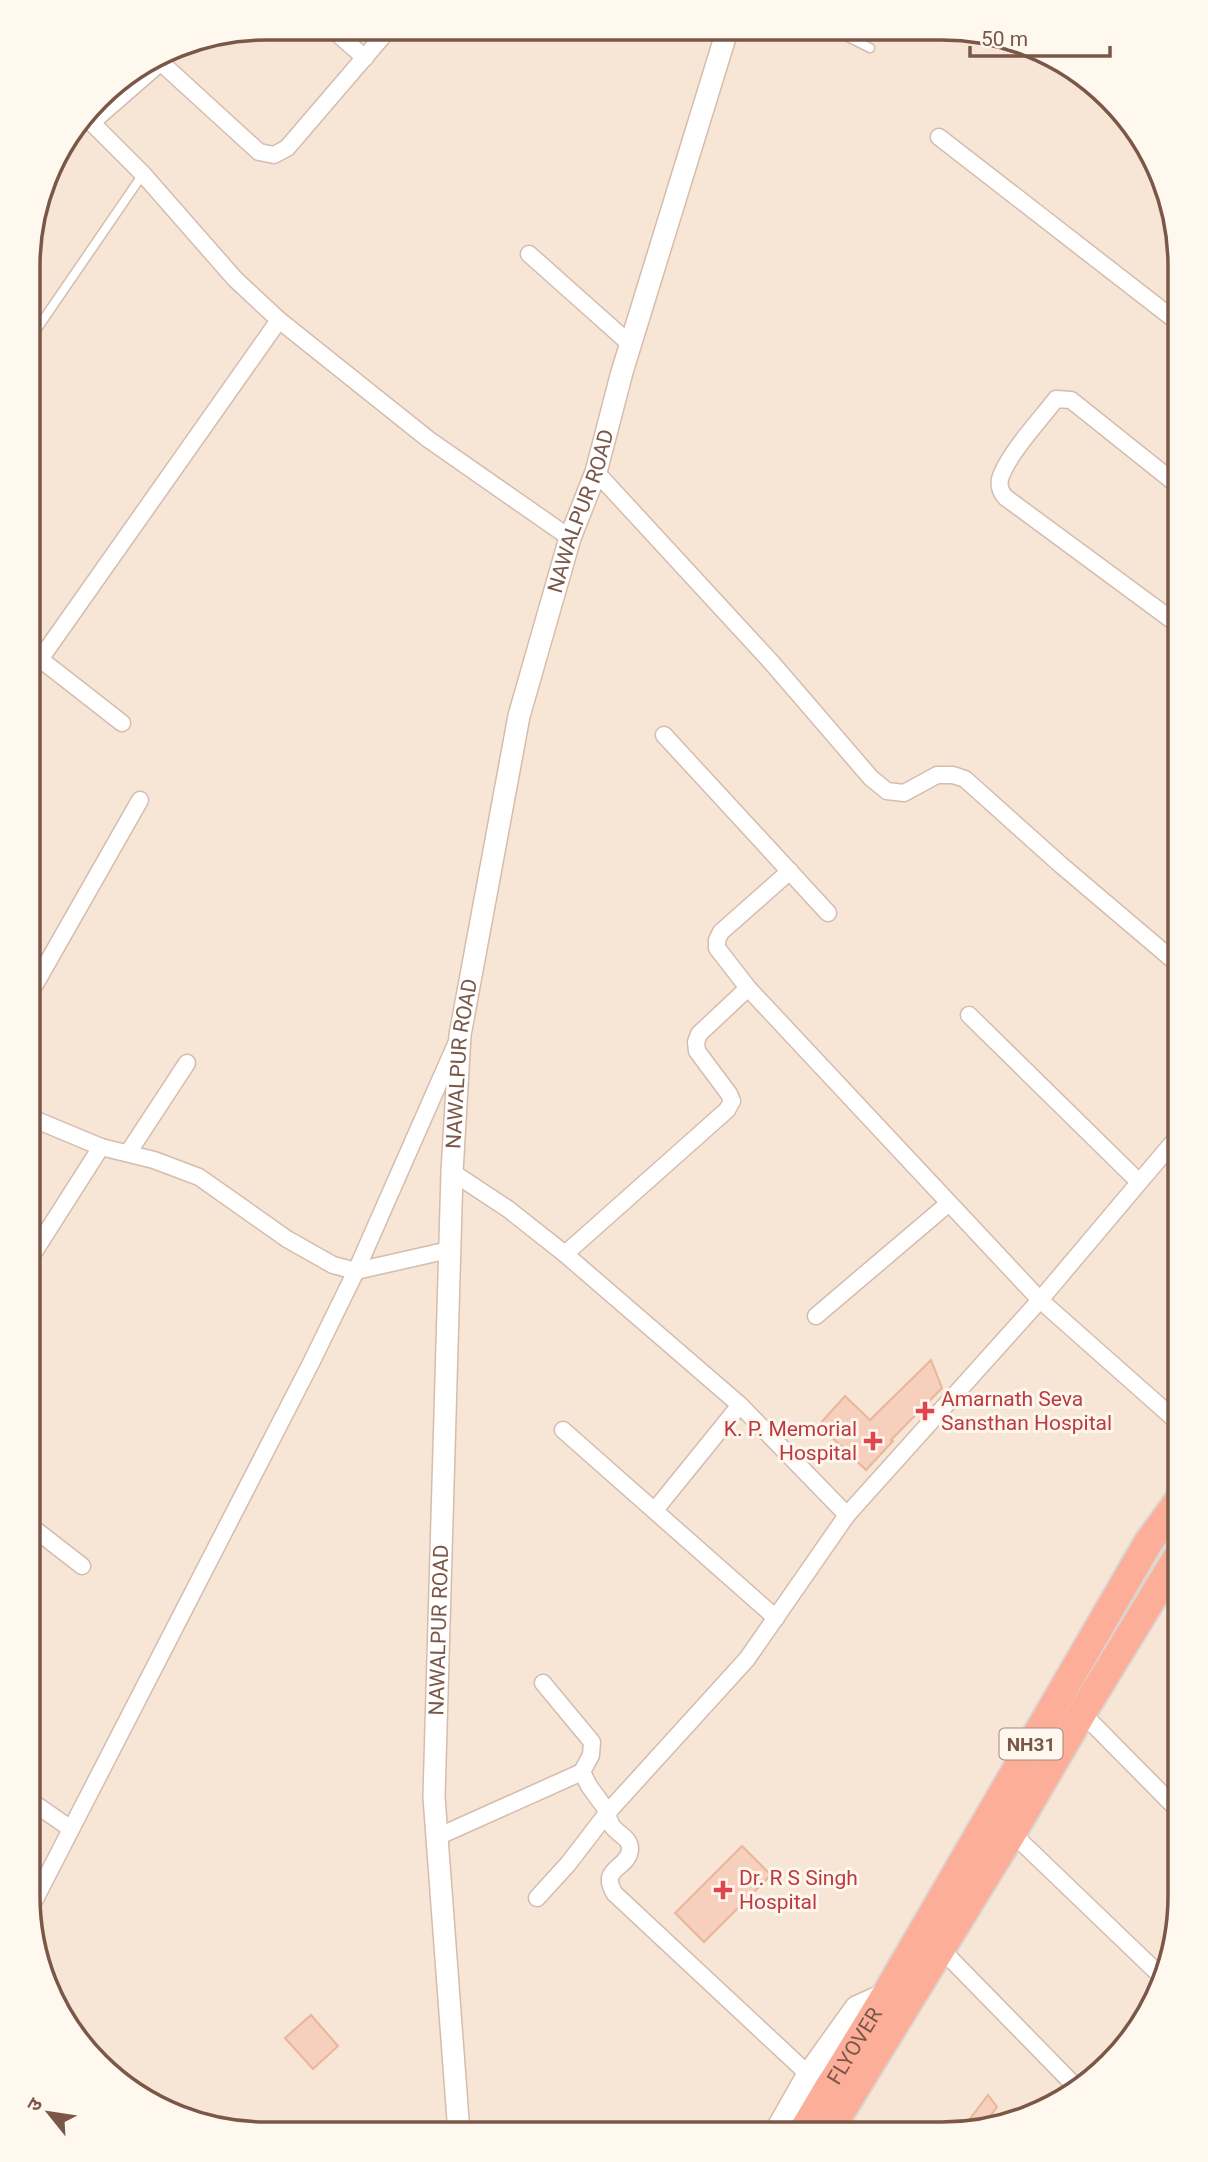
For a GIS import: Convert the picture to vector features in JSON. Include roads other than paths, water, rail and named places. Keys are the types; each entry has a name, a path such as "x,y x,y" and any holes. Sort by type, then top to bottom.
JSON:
{"highway":[{"name":"NH31","path":"892,2005 1141,1555 1167,1517"},
{"name":"NH31","path":"892,2005 941,1950 1082,1713 1167,1577"},
{"name":"FLYOVER","path":"810,2122 892,2005"},
{"name":"FLYOVER","path":"833,2122 892,2005"}],"street":[{"path":"345,40 365,58"},
{"path":"164,65 259,152 274,155 287,148 380,40"},
{"name":"NAWALPUR ROAD","path":"458,2122 434,1797 449,1250 460,1035 519,716 570,538 596,472 630,344 724,40"},
{"path":"91,123 143,174 235,279 279,320 428,439 570,538"},
{"path":"939,137 1168,310"},
{"path":"530,254 630,344"},
{"path":"122,723 40,659 279,320"},
{"path":"1168,477 1071,400 1056,399 1010,458 1000,478 1001,491 1005,497 1168,617"},
{"path":"596,472 772,663 871,778 887,791 904,793 937,775 953,775 965,779 1168,955"},
{"path":"664,734 828,913"},
{"path":"40,976 140,800"},
{"path":"790,872 721,932 717,940 718,948 748,988 1040,1300 1167,1413"},
{"path":"565,1254 727,1110 732,1101 729,1094 697,1051 696,1042 699,1034 748,988"},
{"path":"969,1015 1139,1182"},
{"path":"40,1889 311,1363 356,1271 460,1035"},
{"path":"128,1153 187,1063"},
{"path":"40,1122 101,1147 178,1167 199,1177 287,1240 333,1265 356,1271 449,1250"},
{"path":"40,1242 101,1147"},
{"path":"537,1898 568,1864 608,1812 747,1659 847,1515 1040,1300 1167,1149"},
{"path":"452,1172 508,1209 565,1254 740,1405 847,1515"},
{"path":"816,1316 949,1203"},
{"path":"654,1510 740,1405"},
{"path":"564,1430 776,1618"},
{"path":"40,1533 82,1566"},
{"path":"437,1837 582,1772 591,1755 592,1742 543,1684"},
{"path":"1082,1713 1167,1798"},
{"path":"582,1772 608,1812 612,1828 626,1839 630,1847 628,1855 610,1874 610,1886 615,1894 808,2074"},
{"path":"40,1808 71,1829"},
{"path":"1012,1833 1155,1970"},
{"path":"941,1950 1071,2082"},
{"path":"780,2122 808,2074 856,2007 892,2005 894,2047 849,2122"}],"lane":[{"path":"854,40 870,48"},
{"path":"40,324 143,174"}],"place":[{"name":"Amarnath Seva Sansthan Hospital","path":"925,1411"},
{"name":"K. P. Memorial Hospital","path":"873,1441"},
{"name":"Dr. R S Singh Hospital","path":"723,1890"}]}
